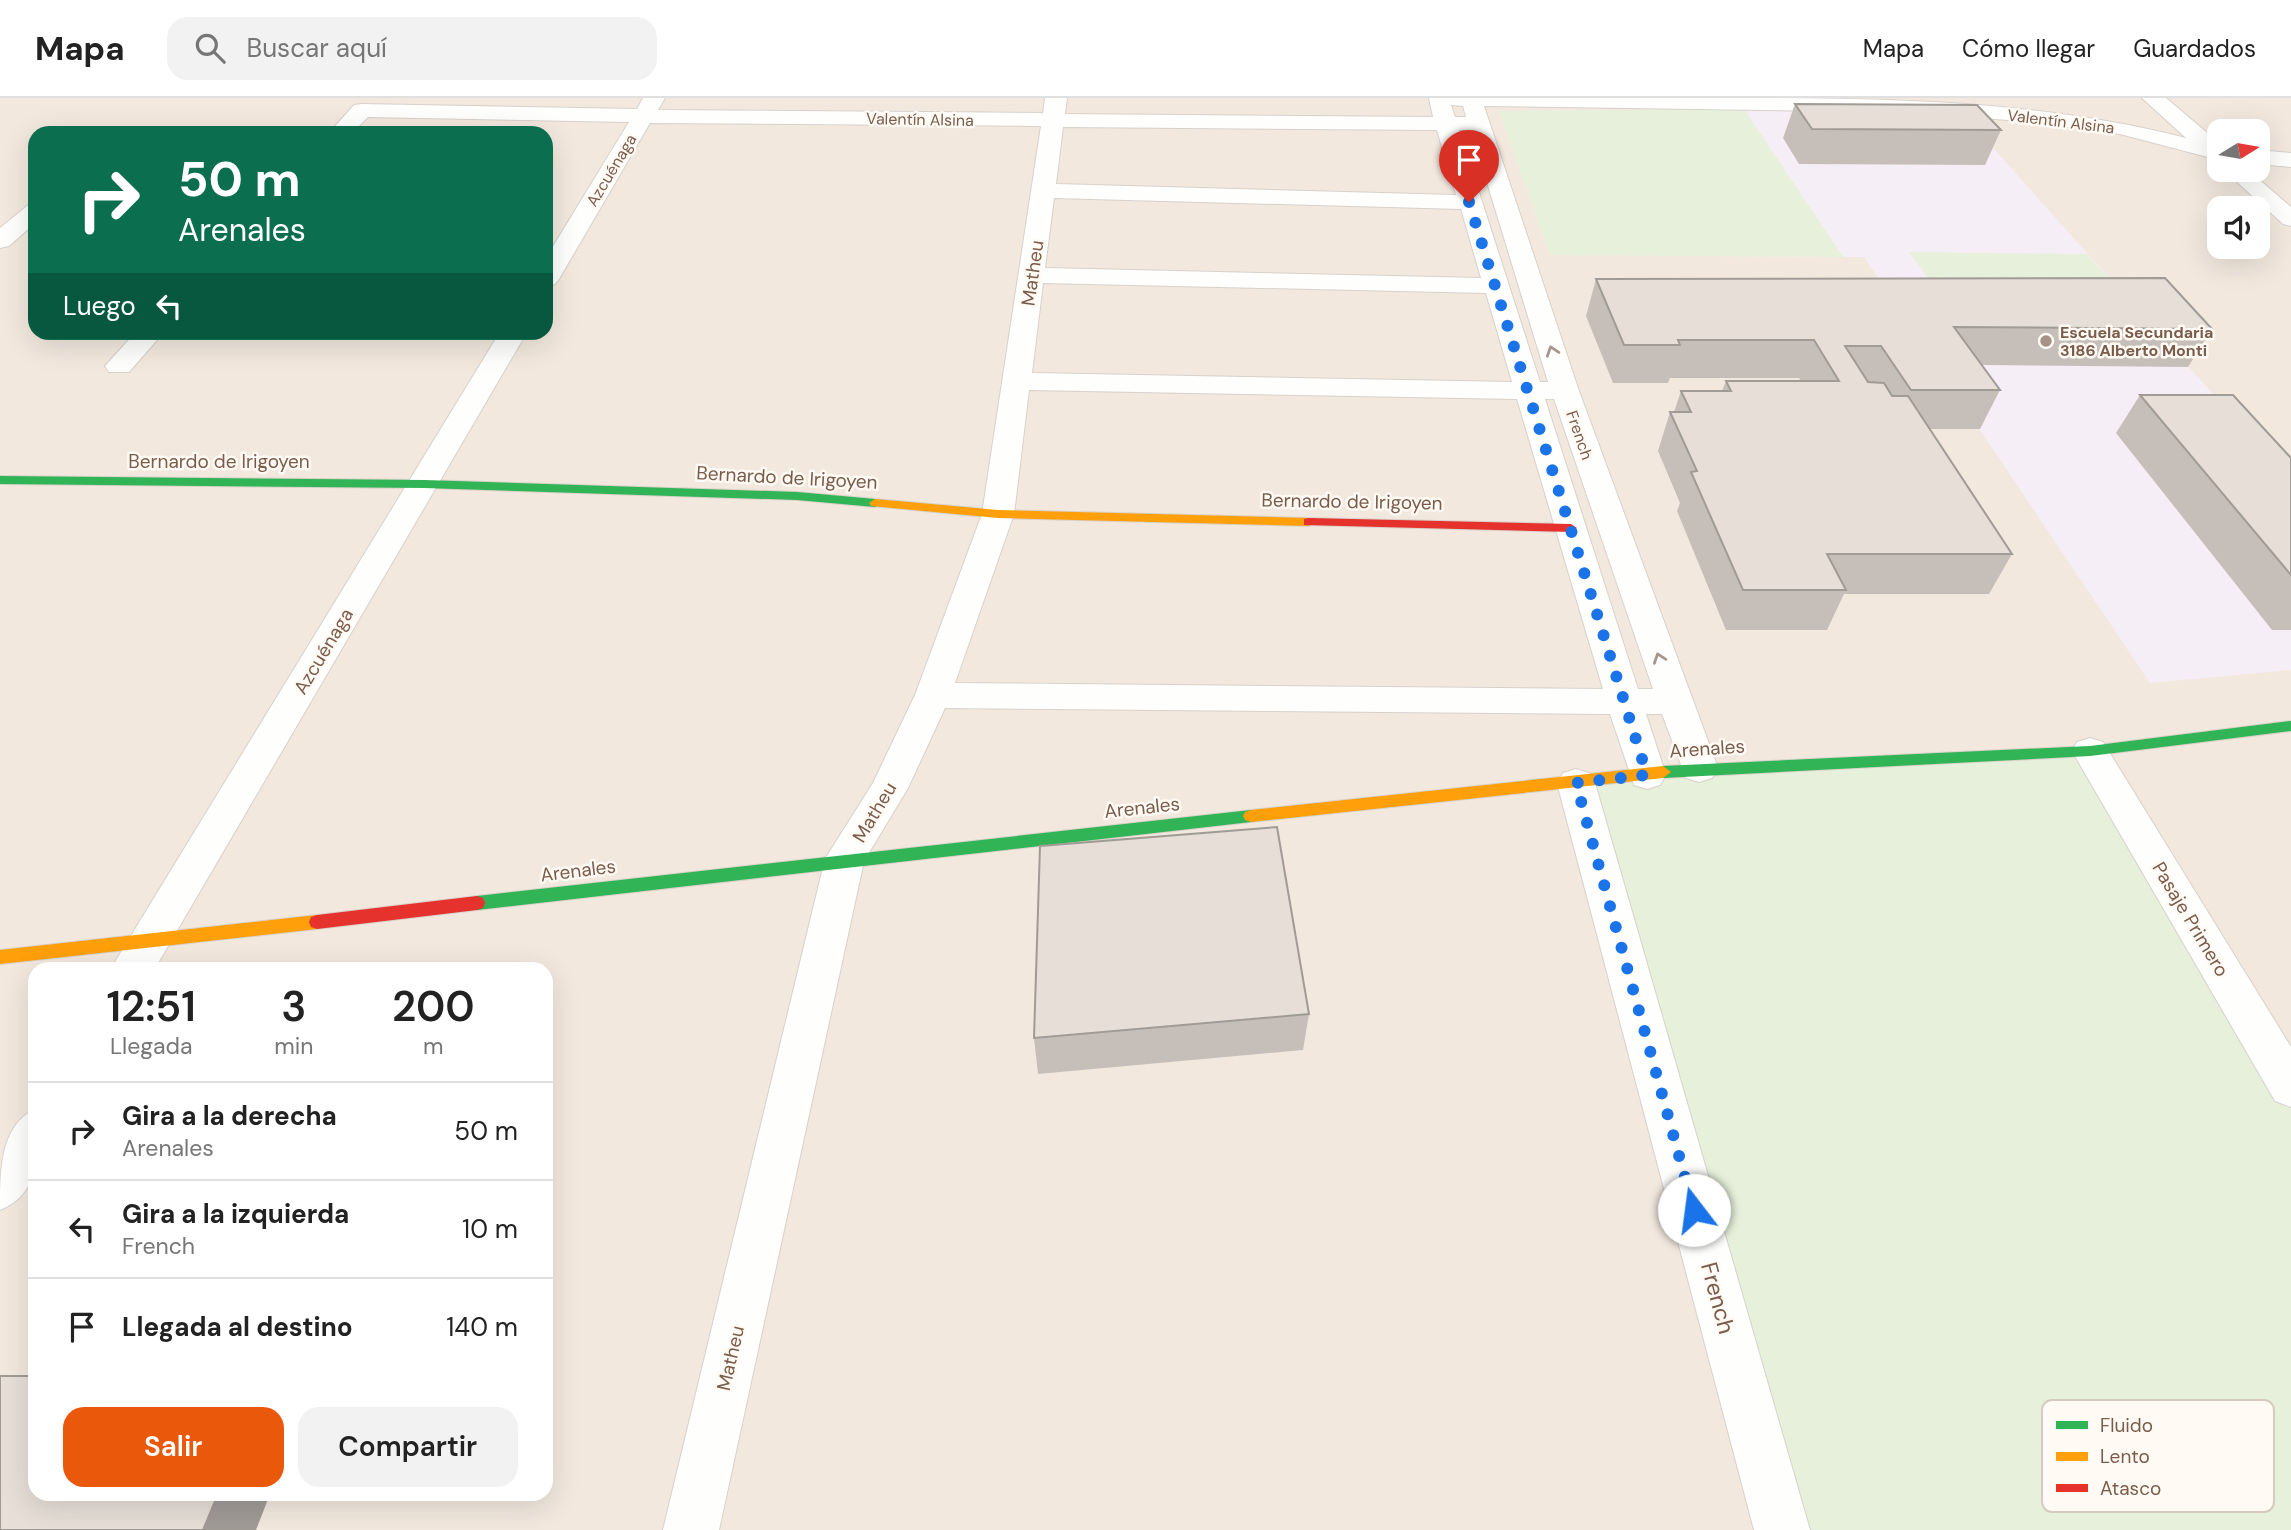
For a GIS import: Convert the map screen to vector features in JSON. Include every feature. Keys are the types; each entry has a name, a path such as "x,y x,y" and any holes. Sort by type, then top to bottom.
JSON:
{"street":[{"path":"2153,98 2207,145"},
{"name":"Valentín Alsina","path":"347,126 362,110 649,107 1474,107 1785,102 1902,106 2021,115 2121,128 2207,151"},
{"name":"Azcuénaga","path":"553,267 649,107"},
{"name":"French","path":"1441,107 1647,775"},
{"name":"French","path":"1474,107 1565,391 1699,768"},
{"name":"Matheu","path":"691,1530 845,859 889,788 933,695 998,514 1054,109"},
{"path":"2270,158 2291,160"},
{"path":"2249,182 2291,219"},
{"path":"1043,191 1469,202"},
{"path":"0,241 28,217"},
{"path":"1031,275 1496,286"},
{"path":"119,366 143,340"},
{"name":"Azcuénaga","path":"139,956 509,340"},
{"path":"1017,381 1565,391"},
{"name":"Bernardo de Irigoyen","path":"0,480 424,484 797,496 998,514 1571,528"},
{"path":"933,695 1674,702"},
{"name":"Arenales","path":"0,957 139,956 845,859 1699,768 2090,751 2291,726"},
{"name":"Pasaje Primero","path":"2090,751 2291,1087"},
{"name":"French","path":"1576,783 1782,1530"},
{"path":"0,1188 28,1142"}],"shaded area":[{"path":"0,98 2291,98 2291,1530 0,1530"},
{"path":"1811,109 1968,120 2291,481 2291,670 2150,683 1864,257 1550,255 1499,111"}],"green space":[{"path":"1744,109 1843,257 1550,255 1499,111"},
{"path":"1909,252 2087,254 2123,293 1954,314"},
{"path":"2090,751 2291,1087 2291,1530 1782,1530 1576,783"}],"building":[{"path":"1795,104 1977,105 2001,130 1812,129"},
{"path":"2165,278 2212,329 1954,327 2000,390 1911,390 1881,346 1845,346 1868,382 1884,383 1892,396 1908,396 2012,554 1827,554 1846,590 1743,590 1691,472 1697,471 1670,412 1691,412 1681,391 1731,391 1726,381 1839,381 1814,340 1678,340 1680,345 1624,345 1596,279"},
{"path":"2140,395 2233,395 2291,458 2291,575"},
{"path":"1277,827 1309,1014 1034,1038 1040,846"},
{"path":"0,1376 28,1376 28,1501 215,1501 203,1530 0,1530"}],"traffic: fast":[{"path":"0,480 424,484 797,496 875,503"},
{"path":"1663,772 2090,751 2291,726"},
{"path":"477,903 1251,816"}],"traffic: slow":[{"path":"875,503 998,514 1309,522"},
{"path":"1251,816 1663,772"},
{"path":"0,957 317,922"}],"traffic: jam":[{"path":"1309,522 1571,528"},
{"path":"317,922 477,903"}],"place":[{"name":"Escuela Secundaria 3186 Alberto Monti","path":"2046,341"}],"route":[{"path":"1469,202 1647,775 1576,783 1694,1210"}]}
